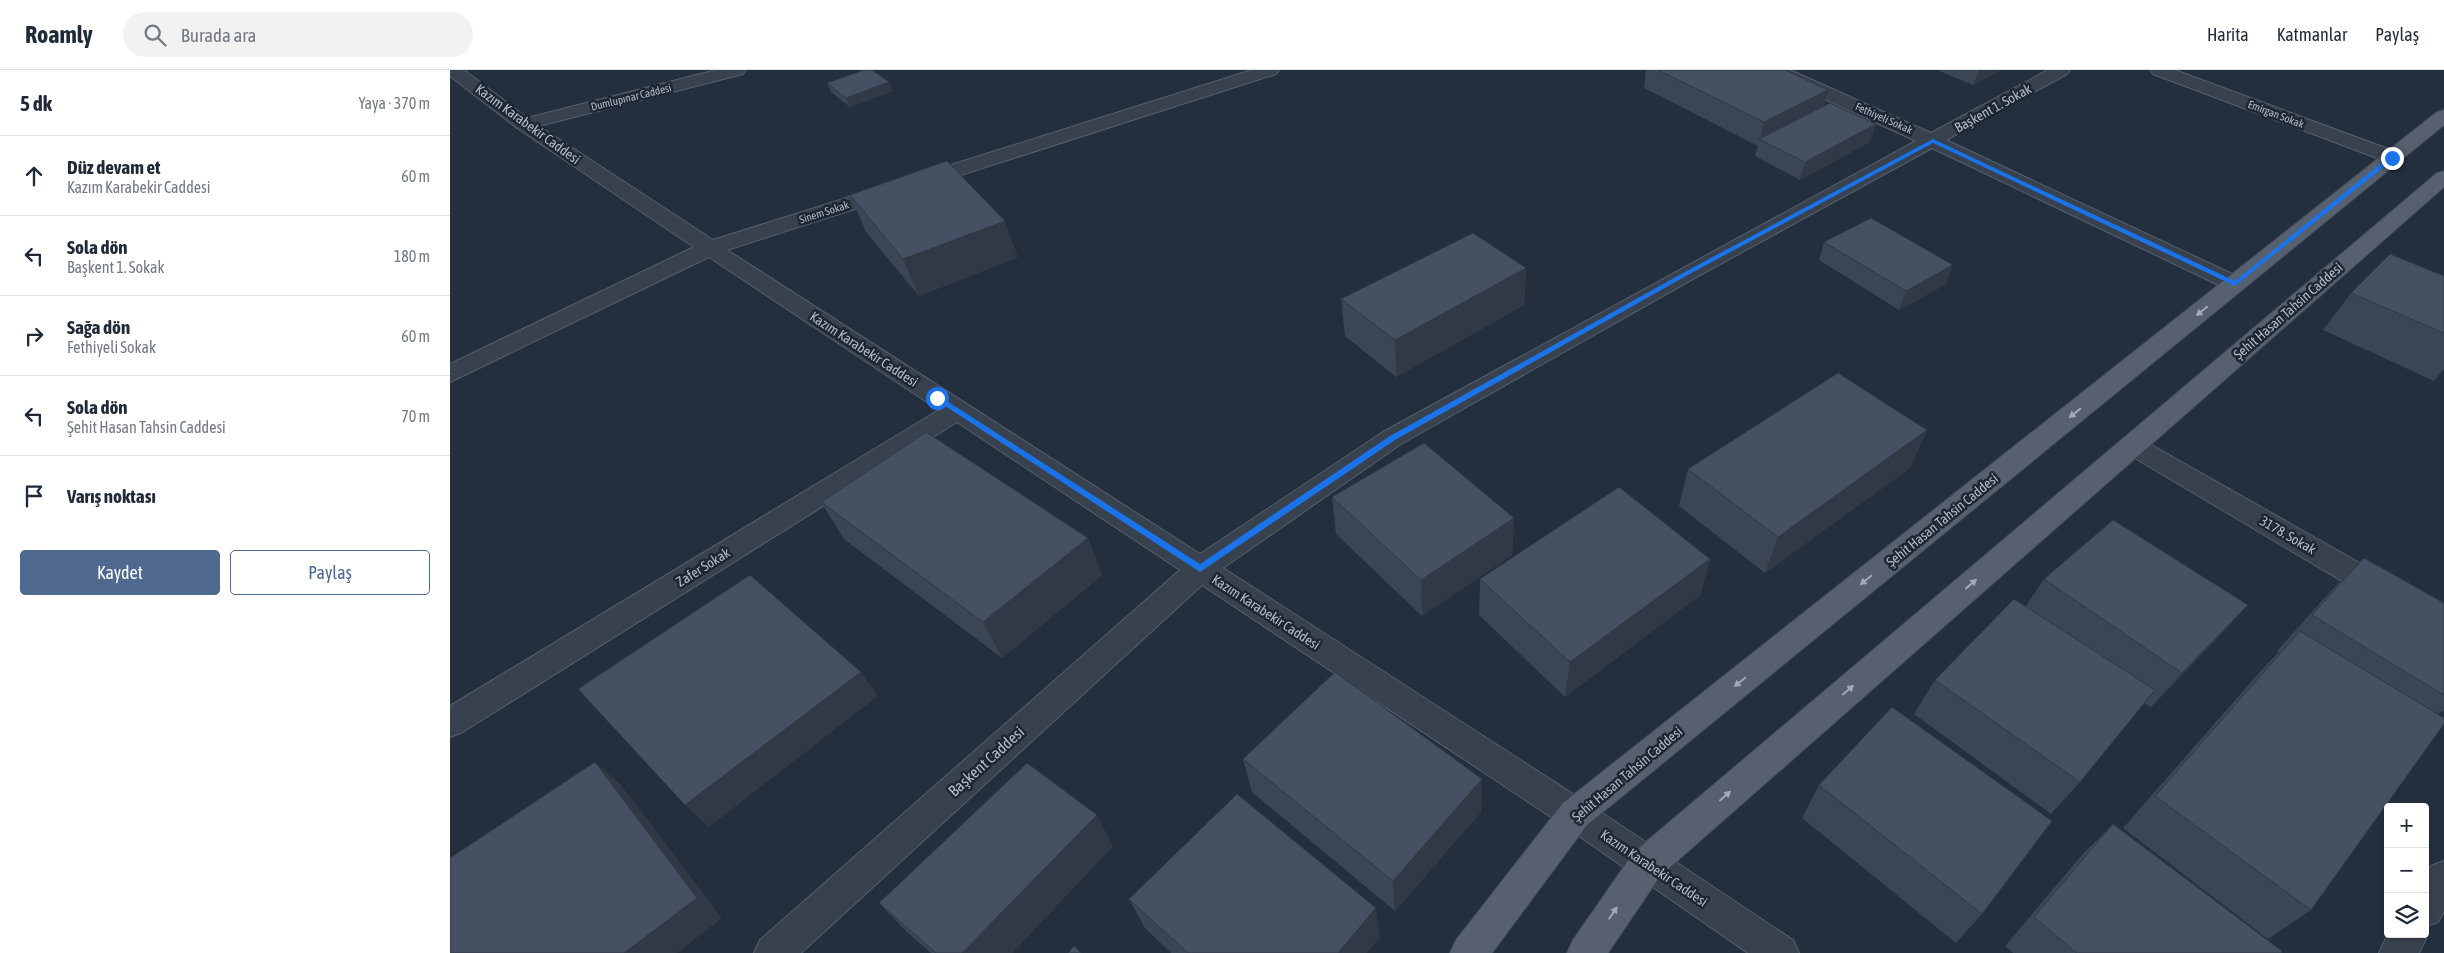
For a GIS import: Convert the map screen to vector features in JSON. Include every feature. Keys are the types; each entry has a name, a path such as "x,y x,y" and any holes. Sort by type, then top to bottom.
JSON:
{"main road":[{"name":"Şehit Hasan Tahsin Caddesi","path":"1469,953 1575,814 2444,116"},
{"name":"Şehit Hasan Tahsin Caddesi","path":"1586,953 1647,864 2444,178"}],"street":[{"name":"Dumlupınar Caddesi","path":"524,124 737,70"},
{"name":"Sinem Sokak","path":"450,374 710,248 1270,70"},
{"name":"Fethiyeli Sokak","path":"1776,70 1933,140 2235,284"},
{"name":"Başkent 1. Sokak","path":"1200,569 1392,438 1692,270 2061,70"},
{"name":"Emirgan Sokak","path":"2159,70 2392,158"},
{"name":"Kazım Karabekir Caddesi","path":"459,71 524,124 957,411 1575,814 1780,953"},
{"name":"Zafer Sokak","path":"450,723 957,411"},
{"name":"3178. Sokak","path":"2132,445 2444,626"},
{"name":"Başkent Caddesi","path":"773,953 1200,569"},
{"path":"2429,902 2444,878"},
{"path":"2398,953 2407,938"}],"building":[{"path":"864,70 872,70 889,82 846,98 827,83"},
{"path":"1658,70 1785,70 1828,90 1764,122"},
{"path":"1830,103 1876,124 1805,162 1759,139"},
{"path":"947,161 1005,221 903,259 850,195"},
{"path":"1871,218 1953,265 1906,291 1824,242"},
{"path":"1473,233 1526,268 1395,340 1341,299"},
{"path":"2390,254 2444,276 2444,333 2351,293"},
{"path":"1838,373 1927,430 1778,537 1688,469"},
{"path":"926,432 1088,538 983,622 821,502"},
{"path":"1424,443 1514,518 1421,580 1332,497"},
{"path":"1619,487 1710,559 1570,662 1480,579"},
{"path":"2113,520 2248,605 2182,673 2044,579"},
{"path":"2364,558 2444,603 2444,695 2312,615"},
{"path":"750,575 861,672 685,805 578,689"},
{"path":"2014,599 2155,690 2080,782 1935,680"},
{"path":"2300,631 2444,718 2444,724 2388,803 2384,803 2384,808 2311,910 2155,796"},
{"path":"1335,672 1482,779 1393,881 1243,759"},
{"path":"1892,707 2052,821 1982,914 1819,785"},
{"path":"595,762 697,898 624,953 450,953 450,858"},
{"path":"1027,763 1097,815 962,953 936,953 879,903"},
{"path":"1237,794 1376,908 1338,953 1188,953 1129,899"},
{"path":"2113,824 2282,951 2281,953 2077,953 2034,917"},
{"path":"1074,946 1081,953 1068,953"}],"route":[{"path":"937,398 1200,569 1392,438 1684,275 1933,140 2235,284 2392,158"}]}
